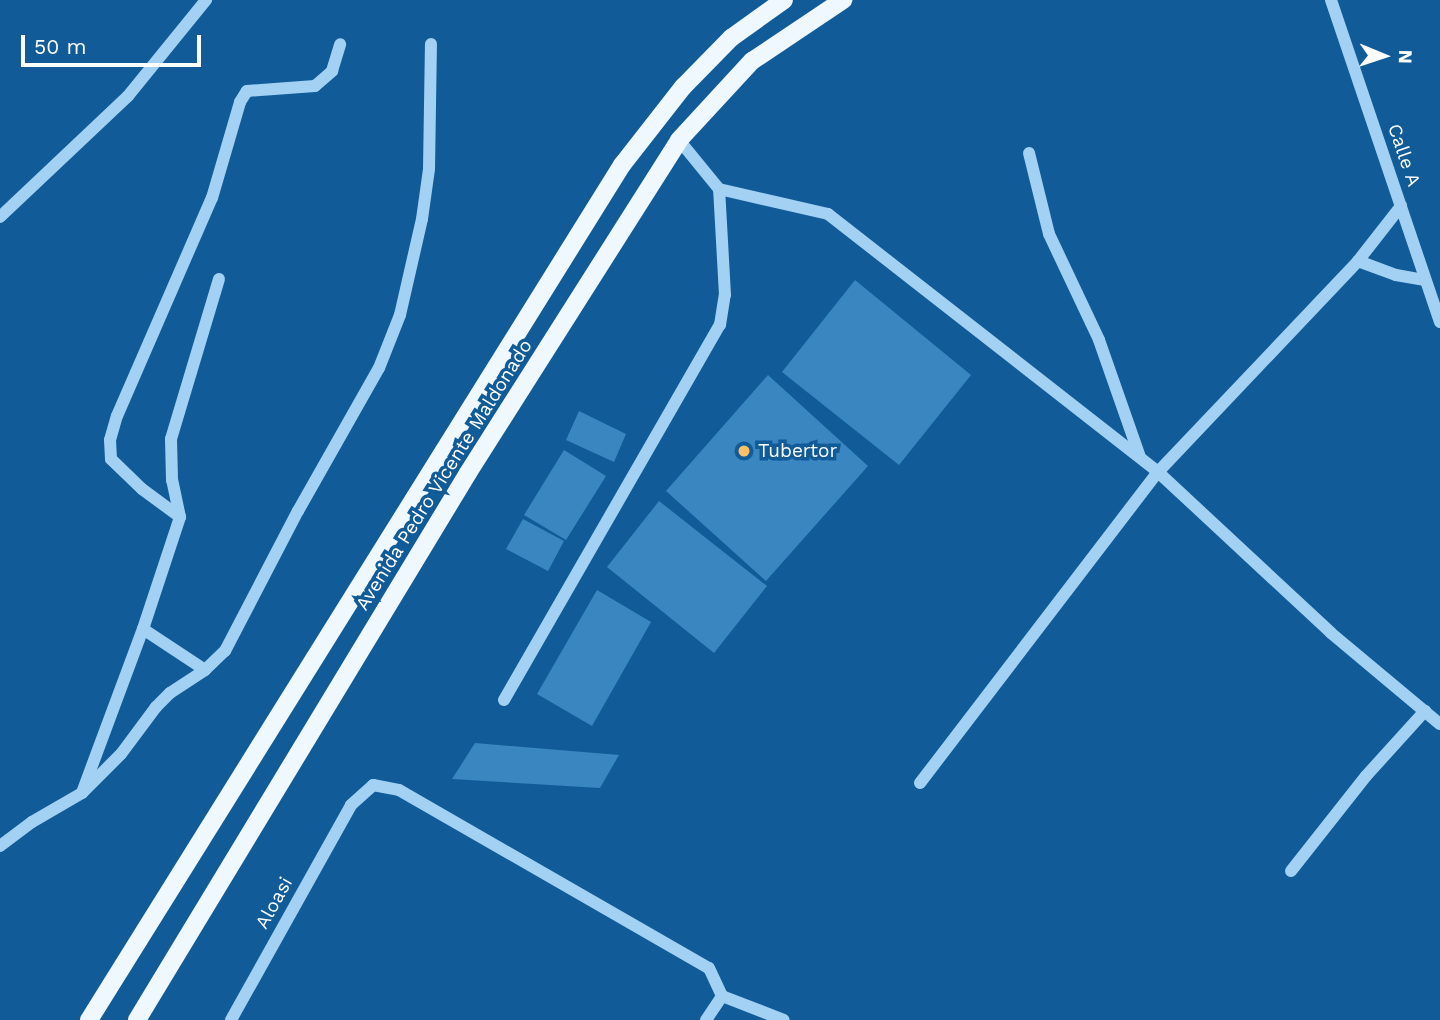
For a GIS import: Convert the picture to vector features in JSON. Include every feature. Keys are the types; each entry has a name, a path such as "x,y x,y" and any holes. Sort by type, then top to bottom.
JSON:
{"main road":[{"name":"Avenida Pedro Vicente Maldonado","path":"89,1020 622,164 683,87 731,38 785,0"},
{"name":"Avenida Pedro Vicente Maldonado","path":"137,1020 468,473 679,141 752,61 843,0"}],"street":[{"path":"0,217 128,96 206,0"},
{"name":"Calle A","path":"1331,0 1440,322"},
{"path":"180,517 142,489 111,459 110,440 117,416 212,198 240,102 247,91 316,86 332,71 340,44"},
{"path":"0,846 32,822 82,793 121,754 156,707 170,693 205,670 225,651 298,511 379,368 400,315 422,219 429,169 431,44"},
{"path":"504,700 720,325 724,295 719,189 679,141"},
{"path":"1029,153 1049,234 1099,340 1140,458"},
{"path":"719,189 828,214 1158,472 1331,633 1440,724"},
{"path":"919,783 1158,472 1359,261 1401,206"},
{"path":"1359,261 1396,275 1424,280"},
{"path":"82,793 143,629 180,517 172,480 171,439 219,279"},
{"path":"143,629 205,670"},
{"path":"1291,871 1366,776 1425,711"},
{"name":"Aloasi","path":"231,1020 351,805 373,785 399,790 709,968 722,996"},
{"path":"706,1020 722,996 785,1020"}],"building":[{"path":"855,280 971,375 899,465 782,372"},
{"path":"768,375 868,466 766,581 666,491"},
{"path":"579,411 626,434 614,462 566,440"},
{"path":"564,450 606,476 566,540 524,515"},
{"path":"659,501 767,586 714,653 607,567"},
{"path":"523,519 564,541 548,571 506,549"},
{"path":"597,590 651,622 592,726 537,694"},
{"path":"475,743 619,755 600,788 452,779"}],"place":[{"name":"Tubertor","path":"744,451"}]}
